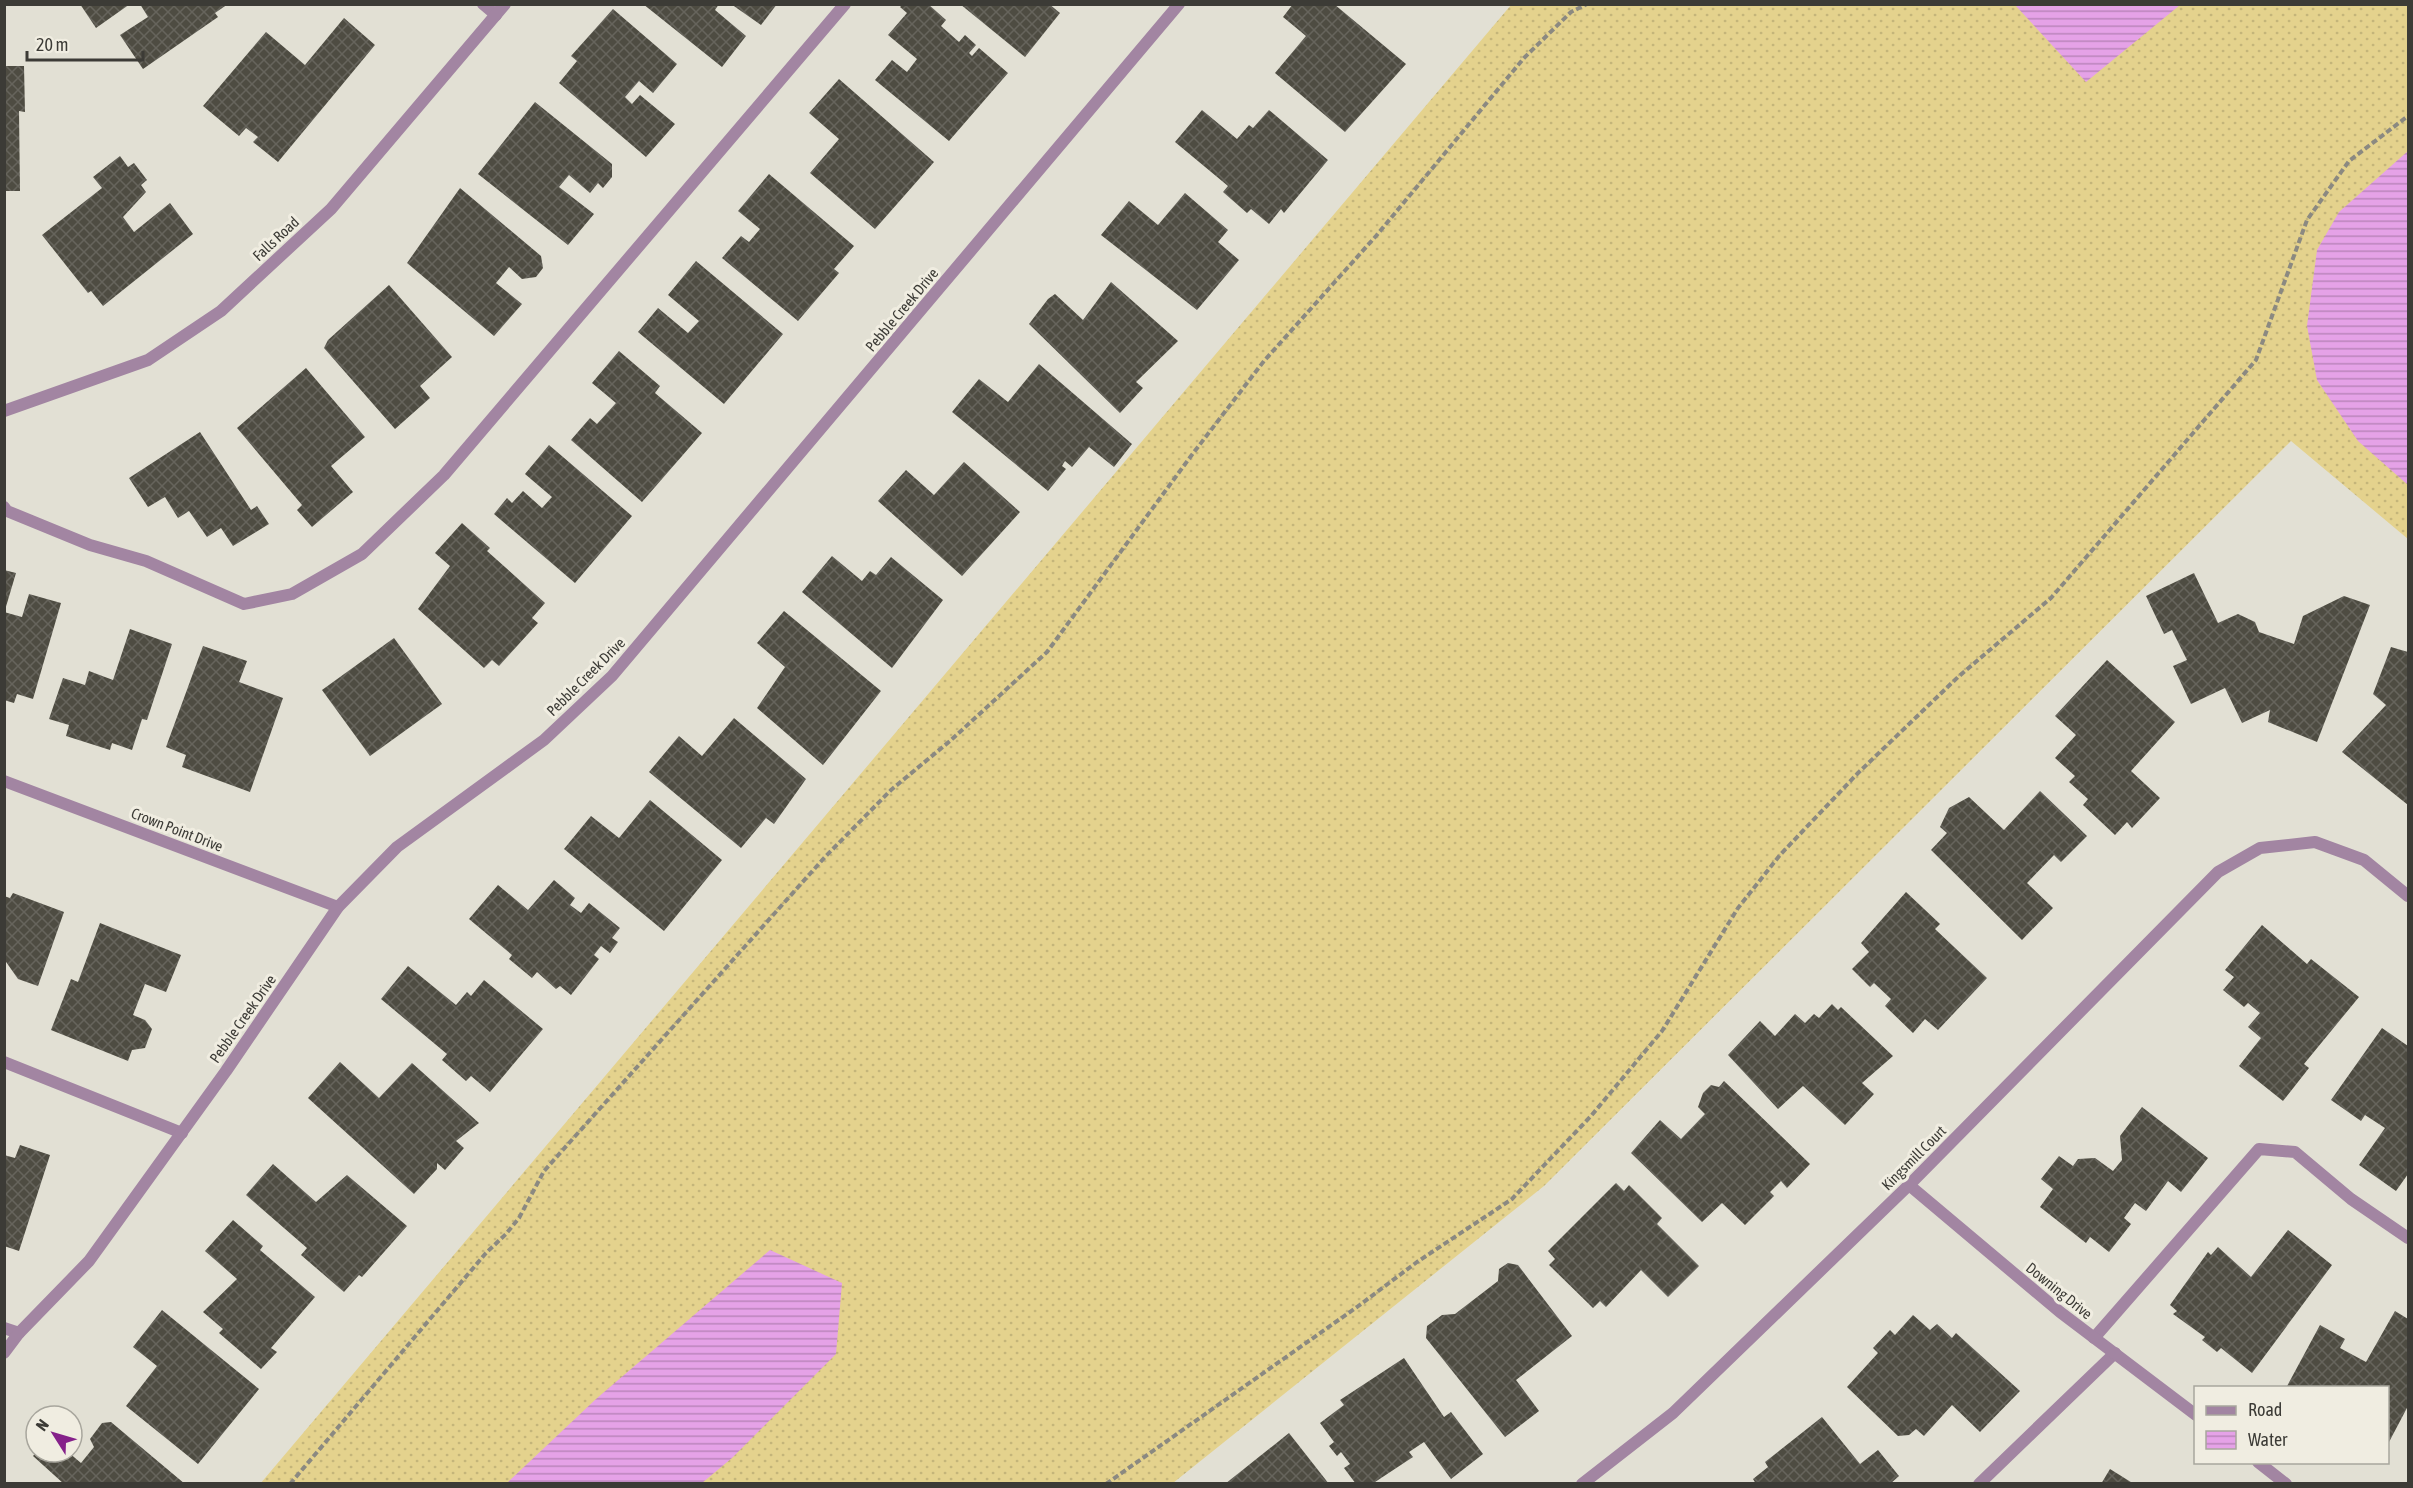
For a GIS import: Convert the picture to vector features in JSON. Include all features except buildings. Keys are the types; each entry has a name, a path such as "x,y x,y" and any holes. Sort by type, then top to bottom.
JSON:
{"street":[{"path":"483,4 496,15"},
{"name":"Falls Road","path":"4,411 148,360 221,311 332,209 505,4"},
{"path":"4,507 7,511 90,545 146,561 244,604 292,594 362,554 444,475 845,4"},
{"name":"Pebble Creek Drive","path":"4,1353 19,1333 89,1261 182,1133 338,908 397,848 544,740 612,676 1179,4"},
{"name":"Crown Point Drive","path":"4,781 338,908"},
{"name":"Kingsmill Court","path":"1582,1484 1673,1413 1909,1185 2218,872 2260,848 2315,842 2364,860 2409,896"},
{"path":"4,1062 182,1133"},
{"path":"2094,1338 2259,1149 2295,1152 2351,1199 2409,1238"},
{"name":"Downing Drive","path":"1909,1185 2060,1312 2194,1413"},
{"path":"4,1328 19,1333"},
{"path":"1979,1484 2115,1353"},
{"path":"2261,1464 2286,1484"}],"path":[{"path":"290,1484 486,1253 519,1218 544,1171 753,935 891,790 950,741 1047,652 1264,361 1376,236 1524,58 1571,12 1587,4"},
{"path":"1106,1484 1348,1314 1417,1262 1512,1199 1591,1116 1662,1030 1738,908 1780,855 1858,772 1958,677 2051,598 2256,360 2307,220 2349,161 2409,116"}],"shaded area":[{"path":"1511,5 2408,5 2408,539 2291,441 1544,1186 1173,1483 260,1484"}],"water":[{"path":"2015,5 2180,5 2086,82"},
{"path":"2408,151 2408,485 2358,441 2317,380 2307,326 2317,250 2339,212"},
{"path":"770,1250 842,1283 836,1354 732,1458 702,1483 507,1483 596,1399"}]}
